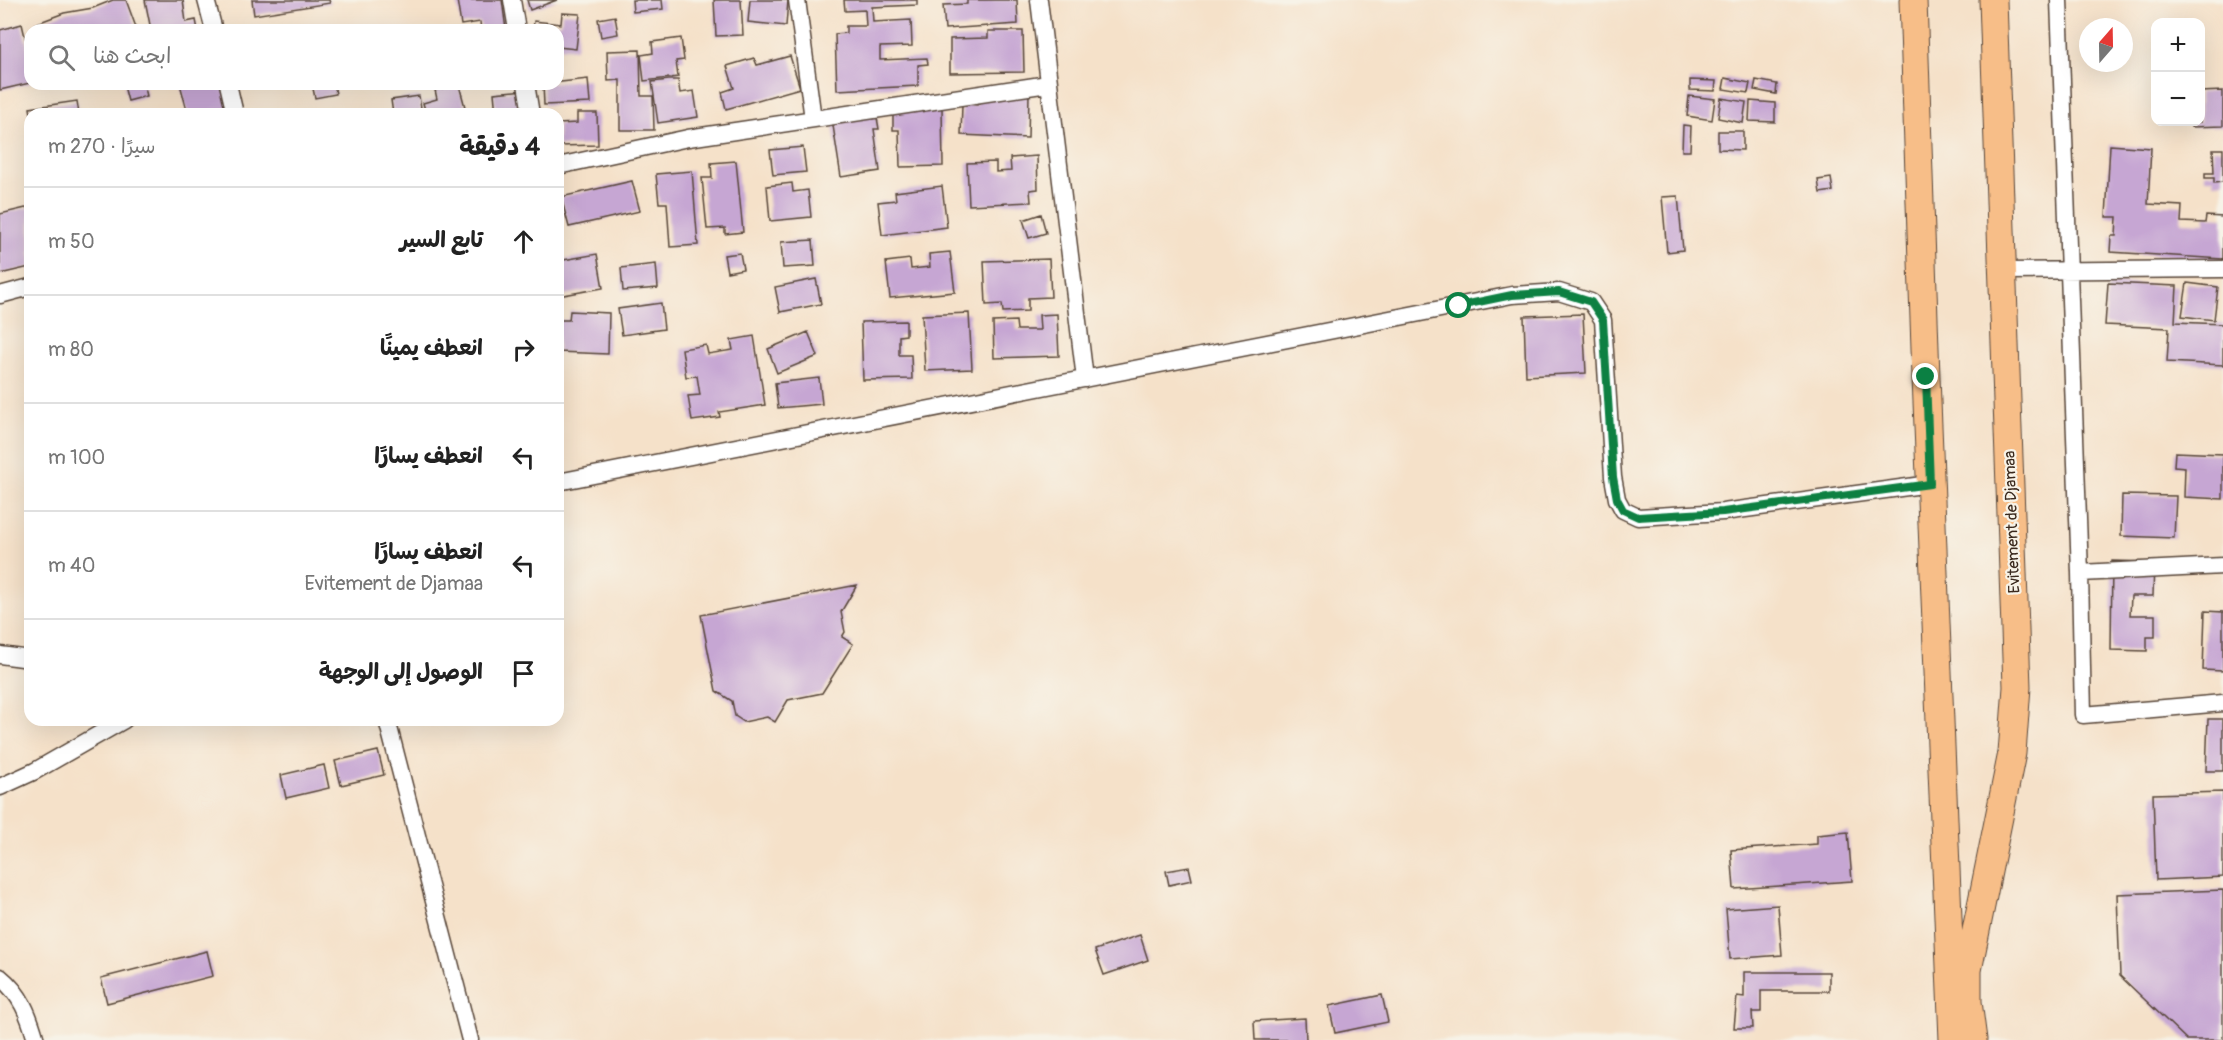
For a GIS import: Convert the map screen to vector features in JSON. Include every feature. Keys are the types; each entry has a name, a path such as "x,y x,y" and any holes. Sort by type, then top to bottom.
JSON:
{"main road":[{"path":"1913,0 1953,1040"},
{"name":"Evitement de Djamaa","path":"1973,1040 1968,1002 1968,970 2006,786 2013,742 2017,687 1993,0"}],"street":[{"path":"207,0 213,24"},
{"path":"512,0 516,24"},
{"path":"797,0 813,119"},
{"path":"1039,0 1085,379"},
{"path":"2059,0 2083,716 2223,703"},
{"path":"564,165 688,138 1048,84"},
{"path":"229,90 234,108"},
{"path":"527,90 530,108"},
{"path":"2003,271 2068,272 2223,268"},
{"path":"0,295 24,289"},
{"path":"564,481 1512,295 1559,292 1591,302 1603,320 1613,477 1617,499 1623,510 1638,517 1723,512 1930,484"},
{"path":"2080,573 2223,566"},
{"path":"0,655 24,658"},
{"path":"0,787 35,771 114,726"},
{"path":"387,726 470,1040"},
{"path":"0,977 17,994 24,1005 36,1040"}],"building":[{"path":"113,0 126,0 135,24 35,24 64,13 93,8"},
{"path":"145,0 183,0 186,22 196,20 197,24 150,24"},
{"path":"252,0 329,0 330,3 254,15"},
{"path":"457,0 502,0 505,24 480,24 480,22 461,24"},
{"path":"527,0 557,0 530,10"},
{"path":"632,0 662,0 663,9 633,12"},
{"path":"714,0 741,0 743,35 716,36"},
{"path":"750,0 788,0 786,26 748,22"},
{"path":"844,0 917,0 917,5 872,7 873,22 911,20 912,46 880,47 880,60 927,58 928,64 918,65 918,86 837,90 835,34 846,33 846,26 866,26 865,10 845,11"},
{"path":"967,0 1017,0 1018,24 945,29 943,5 967,4"},
{"path":"562,13 580,14 576,49 564,48 564,24 561,24"},
{"path":"615,16 618,34 601,37 598,19"},
{"path":"534,21 561,24 534,24"},
{"path":"22,24 24,84 0,90 0,30"},
{"path":"988,31 1023,31 1024,72 950,73 950,39 988,38"},
{"path":"681,38 684,60 676,61 678,77 644,81 641,55 653,53 652,42"},
{"path":"640,50 641,96 653,96 654,130 620,130 620,80 608,81 607,51"},
{"path":"790,56 800,88 726,109 722,92 734,88 727,66 754,58 757,65"},
{"path":"1725,78 1750,83 1748,93 1723,89"},
{"path":"588,79 590,103 544,105 543,90 564,90 564,82"},
{"path":"678,80 680,93 694,91 698,117 658,123 652,82"},
{"path":"1690,80 1716,81 1715,91 1690,90"},
{"path":"1756,80 1777,84 1776,94 1754,90"},
{"path":"125,90 146,90 147,96 128,101"},
{"path":"182,90 226,90 230,108 186,108"},
{"path":"313,90 335,90 336,94 315,98"},
{"path":"435,90 460,90 465,107 424,108 423,103 437,99"},
{"path":"525,90 526,108 495,108 494,93"},
{"path":"2223,91 2223,126 2191,127 2205,126 2205,92"},
{"path":"977,92 1029,94 1028,138 961,135 962,104 977,105"},
{"path":"419,96 421,108 392,108 391,100"},
{"path":"1689,96 1715,99 1712,120 1687,116"},
{"path":"1721,98 1746,102 1743,123 1718,118"},
{"path":"77,101 78,108 30,108"},
{"path":"1750,101 1775,103 1775,122 1749,121"},
{"path":"942,108 943,166 900,167 899,130 893,130 893,109"},
{"path":"876,112 879,129 874,129 880,171 841,177 832,119"},
{"path":"577,113 597,113 598,145 564,146 564,124 577,123"},
{"path":"1683,125 1691,126 1690,151 1682,151"},
{"path":"1718,131 1743,131 1743,150 1718,149"},
{"path":"2110,145 2151,148 2148,204 2182,206 2181,222 2205,223 2206,216 2223,217 2223,259 2110,252 2111,236 2116,236 2117,217 2106,217"},
{"path":"803,147 806,172 773,175 770,150"},
{"path":"2213,149 2223,149 2223,182 2214,183 2214,178 2205,178 2205,173 2214,173"},
{"path":"1037,156 1038,189 1030,190 1031,202 969,205 967,163 996,162 996,172 1011,171 1010,158"},
{"path":"736,161 743,232 725,234 725,228 707,229 702,178 712,178 711,163"},
{"path":"692,171 698,245 670,247 667,203 659,203 656,174"},
{"path":"1831,178 1833,191 1820,193 1818,180"},
{"path":"632,181 640,211 569,227 564,208 564,196"},
{"path":"792,183 793,192 808,190 811,217 770,221 767,186"},
{"path":"942,186 947,227 882,235 878,202 896,200 895,192"},
{"path":"1678,196 1683,250 1667,252 1662,197"},
{"path":"24,208 24,268 0,274 0,214"},
{"path":"1041,214 1046,233 1029,238 1023,220"},
{"path":"813,240 815,266 783,268 781,242"},
{"path":"950,252 955,292 890,298 886,262 910,259 911,269 930,267 929,254"},
{"path":"740,253 743,269 727,272 724,255"},
{"path":"597,254 603,288 564,295 564,260"},
{"path":"1049,259 1051,297 1028,298 1028,311 1003,312 1002,304 986,305 984,261"},
{"path":"656,264 658,288 623,291 621,268"},
{"path":"816,279 821,304 780,312 775,287"},
{"path":"2108,283 2177,286 2175,322 2223,324 2223,365 2167,362 2169,328 2105,325"},
{"path":"2187,283 2218,287 2214,320 2182,316"},
{"path":"661,303 664,329 622,335 618,309"},
{"path":"570,311 609,313 608,354 564,352 564,320 569,320"},
{"path":"969,313 972,369 925,371 922,315"},
{"path":"1057,314 1059,356 994,358 993,322 1016,321 1017,330 1040,330 1039,315"},
{"path":"1583,314 1586,373 1526,376 1524,316"},
{"path":"906,321 906,335 899,336 899,355 911,355 912,379 863,380 861,322"},
{"path":"808,332 818,356 777,373 768,349"},
{"path":"754,336 765,405 719,412 720,417 692,421 688,396 700,395 697,376 686,377 682,349 706,345 708,354 733,350 731,340"},
{"path":"819,378 822,404 778,408 775,383"},
{"path":"2175,452 2223,454 2223,499 2184,497 2185,467 2174,466"},
{"path":"2122,495 2176,496 2174,538 2121,536"},
{"path":"2112,561 2154,562 2153,596 2131,596 2130,615 2155,615 2155,637 2147,637 2147,651 2111,650"},
{"path":"857,585 841,612 845,632 842,637 853,644 822,693 788,700 775,722 767,717 744,722 735,716 732,701 716,691 701,615"},
{"path":"2205,611 2223,612 2223,671 2203,670"},
{"path":"2208,719 2223,719 2223,771 2206,771"},
{"path":"378,751 384,775 341,785 335,761"},
{"path":"324,765 329,788 286,798 281,775"},
{"path":"2223,792 2223,877 2156,880 2153,794"},
{"path":"1848,832 1852,881 1734,889 1731,850 1817,844 1817,835"},
{"path":"1189,867 1192,880 1169,885 1166,871"},
{"path":"2223,890 2223,1040 2187,1040 2120,976 2117,894"},
{"path":"1778,905 1782,955 1730,959 1726,909"},
{"path":"1140,935 1148,960 1104,975 1095,950"},
{"path":"207,951 213,976 107,1003 101,978"},
{"path":"1744,972 1829,972 1829,991 1761,991 1761,1012 1752,1012 1753,1028 1734,1028 1737,996 1744,997"},
{"path":"1382,995 1388,1022 1335,1033 1329,1006"},
{"path":"1305,1018 1306,1040 1255,1040 1254,1021"}],"route":[{"path":"1459,306 1512,295 1559,292 1591,302 1603,320 1613,477 1617,499 1623,510 1638,517 1723,512 1930,484 1926,377"}]}
